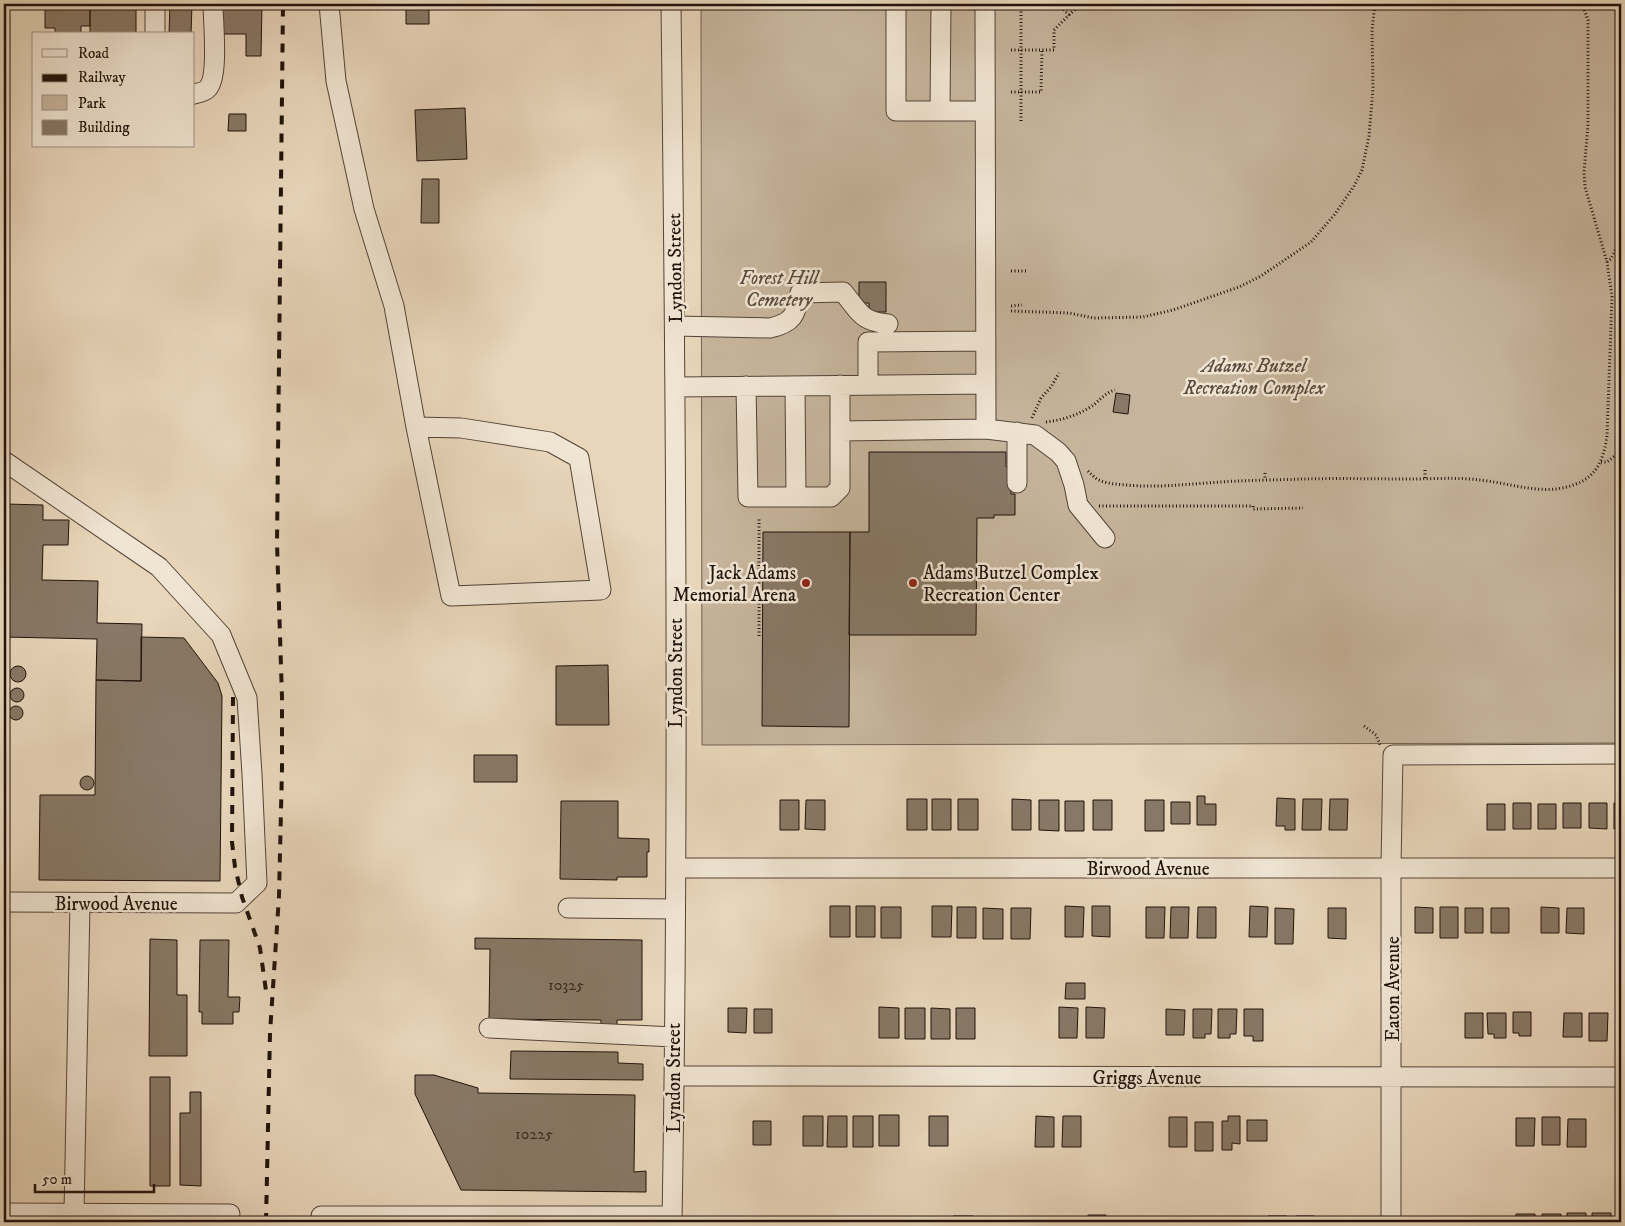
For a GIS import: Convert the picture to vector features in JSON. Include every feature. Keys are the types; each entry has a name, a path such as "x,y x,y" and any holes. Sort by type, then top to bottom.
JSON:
{"street":[{"path":"155,32 156,4"},
{"path":"195,94 207,89 212,81 215,64 212,4"},
{"path":"329,4 336,81 364,209 394,306 416,428 451,596 601,590 579,458 550,442 461,428 416,428"},
{"name":"Lyndon Street","path":"671,4 675,326 676,868 672,1219"},
{"path":"896,4 896,110 985,111"},
{"path":"940,111 941,4"},
{"path":"985,4 986,429"},
{"path":"675,326 770,328 782,325 794,318 800,293 851,292 863,318 888,324"},
{"path":"868,385 868,342 986,341"},
{"path":"675,387 986,384"},
{"path":"746,386 748,498 831,497 840,488 840,385"},
{"path":"795,386 796,497"},
{"path":"840,431 986,429 1035,435 1058,452 1066,461 1074,484 1078,506 1105,538"},
{"path":"1017,432 1017,483"},
{"name":"Birwood Avenue","path":"4,461 160,567 221,635 247,698 256,883 236,903 4,902"},
{"path":"1393,755 1621,754"},
{"name":"Eaton Avenue","path":"1391,1222 1391,867 1393,755"},
{"name":"Birwood Avenue","path":"676,868 1621,868"},
{"path":"74,1213 80,902"},
{"path":"568,908 675,909"},
{"path":"489,1028 674,1037"},
{"name":"Griggs Avenue","path":"674,1076 1621,1078"},
{"path":"4,1213 230,1214"},
{"path":"321,1216 672,1219"}],"path":[{"path":"1021,4 1021,121"},
{"path":"1058,4 1069,15"},
{"path":"1011,50 1054,50 1054,30 1081,4"},
{"path":"1011,311 1069,312 1094,318 1143,317 1173,310 1240,287 1268,272 1311,242 1335,214 1354,186 1362,170 1369,136 1372,88 1372,30 1375,4"},
{"path":"1066,461 1081,466 1096,478 1110,483 1172,486 1265,480 1425,479 1479,480 1537,489 1562,488 1588,479 1601,462 1607,436 1612,297 1607,262 1585,187 1584,173 1588,124 1588,20 1582,4"},
{"path":"1011,92 1041,92 1042,49"},
{"path":"1607,262 1611,258 1621,237"},
{"path":"1011,271 1028,271"},
{"path":"1011,306 1022,305"},
{"path":"1036,422 1030,422 1041,398 1051,387 1058,373"},
{"path":"1042,422 1060,420 1077,414 1115,390"},
{"path":"1601,462 1608,462 1621,451"},
{"path":"1425,470 1425,479"},
{"path":"1265,473 1265,480"},
{"path":"1078,506 1253,506 1253,509 1303,508"},
{"path":"759,636 760,518"},
{"path":"1364,726 1376,735 1382,752 1393,755"}],"green space":[{"name":"Adams Butzel Recreation Complex","path":"701,4 1621,4 1621,743 702,745"}],"building":[{"path":"45,4 90,4 90,26 81,26 81,32 55,32 55,28 45,28"},
{"path":"90,4 136,4 136,32 90,32"},
{"path":"170,4 192,4 191,32 169,32"},
{"path":"219,4 262,4 261,56 246,56 246,34 219,34"},
{"path":"406,4 429,4 429,24 406,24"},
{"path":"465,108 467,159 417,161 415,110"},
{"path":"229,114 246,114 246,131 228,131"},
{"path":"422,179 439,179 439,223 421,223"},
{"path":"859,282 886,282 886,312 869,312 869,303 859,303"},
{"path":"1116,393 1130,395 1128,414 1113,412"},
{"name":"Adams Butzel Complex Recreation Center","path":"869,452 1006,452 1006,467 1011,467 1011,494 1015,494 1015,515 994,515 994,518 977,518 976,635 849,635 850,532 869,532"},
{"path":"4,475 7,475 6,504 43,505 43,520 69,520 68,545 43,545 42,580 98,581 97,623 142,624 141,681 96,680 97,639 4,637"},
{"name":"Jack Adams Memorial Arena","path":"763,532 850,532 849,727 762,726"},
{"path":"141,637 184,638 218,683 222,696 220,881 39,880 40,795 95,795 96,680 141,681"},
{"path":"608,665 609,725 556,725 556,666"},
{"path":"15,666 21,666 26,671 24,680 15,682 10,677 10,671"},
{"path":"14,688 20,688 24,695 20,702 14,702 10,698 10,692"},
{"path":"13,706 19,706 23,713 19,720 13,720 9,716 9,710"},
{"path":"474,755 517,755 517,782 474,782"},
{"path":"84,776 90,776 94,783 90,790 84,790 80,786 80,780"},
{"path":"1197,796 1205,796 1205,804 1216,804 1216,825 1197,825"},
{"path":"1277,798 1295,799 1295,830 1285,830 1285,826 1276,826"},
{"path":"907,799 927,799 927,830 907,830"},
{"path":"932,799 951,799 951,830 932,830"},
{"path":"958,799 978,799 978,830 958,830"},
{"path":"1012,799 1031,800 1031,830 1012,830"},
{"path":"1303,799 1322,799 1321,830 1302,830"},
{"path":"1330,799 1348,799 1347,830 1329,830"},
{"path":"780,800 799,800 799,830 780,830"},
{"path":"806,800 825,800 825,830 805,829"},
{"path":"1039,800 1059,800 1059,831 1039,830"},
{"path":"1093,800 1112,800 1112,830 1093,830"},
{"path":"1145,800 1164,800 1164,831 1145,831"},
{"path":"561,801 618,801 618,838 649,839 647,877 617,877 617,880 560,879"},
{"path":"1065,801 1084,801 1084,831 1065,831"},
{"path":"1171,802 1190,802 1190,824 1171,824"},
{"path":"1513,803 1531,803 1531,829 1513,829"},
{"path":"1563,803 1581,803 1581,828 1563,828"},
{"path":"1589,803 1607,803 1607,829 1589,828"},
{"path":"1614,803 1621,803 1621,829 1614,829"},
{"path":"1487,804 1505,804 1505,830 1487,830"},
{"path":"1538,804 1556,804 1556,829 1538,829"},
{"path":"830,906 850,906 850,937 830,937"},
{"path":"856,906 875,906 875,937 856,937"},
{"path":"932,906 952,906 951,937 932,937"},
{"path":"1065,906 1084,907 1083,937 1065,937"},
{"path":"1092,906 1110,906 1110,937 1092,936"},
{"path":"1250,906 1268,907 1267,937 1249,937"},
{"path":"881,907 901,907 901,938 881,938"},
{"path":"957,907 976,907 976,938 957,938"},
{"path":"1146,907 1165,907 1164,938 1146,938"},
{"path":"1171,907 1189,907 1188,938 1170,938"},
{"path":"1198,907 1216,907 1216,938 1197,938"},
{"path":"1415,907 1433,908 1433,933 1415,933"},
{"path":"1440,907 1458,907 1458,938 1440,938"},
{"path":"1541,907 1559,908 1559,933 1541,933"},
{"path":"983,908 1003,909 1003,939 983,939"},
{"path":"1011,908 1031,908 1030,939 1011,939"},
{"path":"1275,908 1294,909 1293,944 1275,944"},
{"path":"1328,908 1346,908 1346,939 1328,938"},
{"path":"1465,908 1483,908 1483,933 1465,933"},
{"path":"1491,908 1509,908 1509,933 1491,933"},
{"path":"1567,908 1584,908 1584,934 1566,933"},
{"path":"1618,909 1621,909 1621,932 1617,932"},
{"path":"475,938 642,940 642,1020 617,1020 617,1026 601,1026 601,1020 489,1019 490,949 475,949"},
{"path":"150,939 177,940 177,995 187,995 187,1056 149,1056"},
{"path":"200,940 229,940 228,997 240,997 239,1012 233,1012 233,1024 202,1024 202,1012 199,1012"},
{"path":"1066,983 1085,983 1085,999 1065,999"},
{"path":"879,1007 899,1008 899,1038 879,1038"},
{"path":"1059,1007 1078,1008 1077,1038 1059,1038"},
{"path":"1086,1007 1105,1008 1104,1038 1086,1038"},
{"path":"728,1008 747,1008 746,1033 728,1032"},
{"path":"905,1008 925,1008 925,1039 905,1039"},
{"path":"931,1008 950,1009 950,1039 931,1039"},
{"path":"956,1008 975,1008 975,1039 956,1039"},
{"path":"754,1009 772,1009 772,1033 754,1033"},
{"path":"1166,1009 1185,1010 1184,1035 1166,1035"},
{"path":"1193,1009 1212,1009 1211,1034 1205,1034 1205,1038 1193,1038"},
{"path":"1218,1009 1237,1009 1236,1034 1230,1034 1230,1038 1218,1038"},
{"path":"1244,1009 1263,1009 1263,1041 1253,1041 1253,1036 1244,1036"},
{"path":"1513,1012 1531,1012 1531,1036 1519,1036 1519,1033 1513,1033"},
{"path":"1465,1013 1483,1013 1483,1038 1465,1038"},
{"path":"1487,1013 1506,1013 1506,1038 1494,1038 1494,1034 1488,1034"},
{"path":"1564,1013 1582,1013 1582,1037 1563,1037"},
{"path":"1589,1013 1608,1013 1607,1041 1589,1041"},
{"path":"511,1051 618,1052 618,1063 643,1064 643,1080 510,1079"},
{"path":"415,1075 434,1075 478,1088 478,1093 635,1095 634,1172 646,1171 646,1192 461,1190 415,1094"},
{"path":"150,1077 170,1077 170,1186 150,1186"},
{"path":"190,1092 201,1092 201,1186 180,1185 180,1113 190,1113"},
{"path":"879,1115 899,1115 899,1146 879,1146"},
{"path":"803,1116 823,1116 823,1146 803,1146"},
{"path":"828,1116 847,1116 847,1147 827,1147"},
{"path":"853,1116 873,1116 873,1147 853,1147"},
{"path":"929,1116 948,1116 948,1146 929,1146"},
{"path":"1036,1116 1054,1117 1054,1147 1035,1147"},
{"path":"1063,1116 1081,1116 1081,1147 1062,1147"},
{"path":"1228,1116 1240,1116 1240,1144 1232,1143 1232,1150 1222,1150 1222,1121 1228,1121"},
{"path":"1169,1117 1187,1117 1187,1147 1169,1147"},
{"path":"1542,1117 1560,1117 1560,1145 1542,1145"},
{"path":"1516,1118 1535,1118 1534,1146 1516,1146"},
{"path":"1568,1119 1586,1119 1586,1147 1567,1147"},
{"path":"1247,1120 1267,1120 1267,1141 1247,1141"},
{"path":"753,1121 771,1121 771,1145 753,1145"},
{"path":"1195,1122 1213,1122 1213,1151 1195,1151"},
{"path":"1567,1213 1586,1213 1586,1222 1567,1222"},
{"path":"1592,1213 1611,1213 1611,1222 1592,1222"},
{"path":"1516,1214 1535,1214 1535,1222 1516,1222"},
{"path":"1542,1214 1561,1214 1561,1222 1542,1222"},
{"path":"1088,1215 1106,1215 1106,1222 1088,1222"},
{"path":"953,1216 973,1216 973,1222 953,1222"},
{"path":"1268,1216 1287,1216 1287,1222 1268,1222"},
{"path":"1296,1216 1314,1216 1314,1222 1296,1222"},
{"path":"980,1217 999,1217 999,1222 980,1222"},
{"path":"1242,1217 1260,1217 1260,1222 1242,1222"},
{"path":"849,1218 869,1218 869,1222 849,1222"},
{"path":"874,1218 894,1218 894,1222 874,1222"},
{"path":"899,1218 919,1218 918,1222 899,1222"},
{"path":"929,1219 948,1219 948,1222 929,1222"}],"railway":[{"path":"266,1222 270,1033 279,896 282,768 282,697 277,543 283,4"},
{"path":"233,697 232,842 235,867 242,897 260,948 267,998"}],"place":[{"name":"Jack Adams Memorial Arena","path":"806,583"},
{"name":"Adams Butzel Complex Recreation Center","path":"913,583"}],"park label":[{"name":"Forest Hill Cemetery","path":"779,288"}]}
